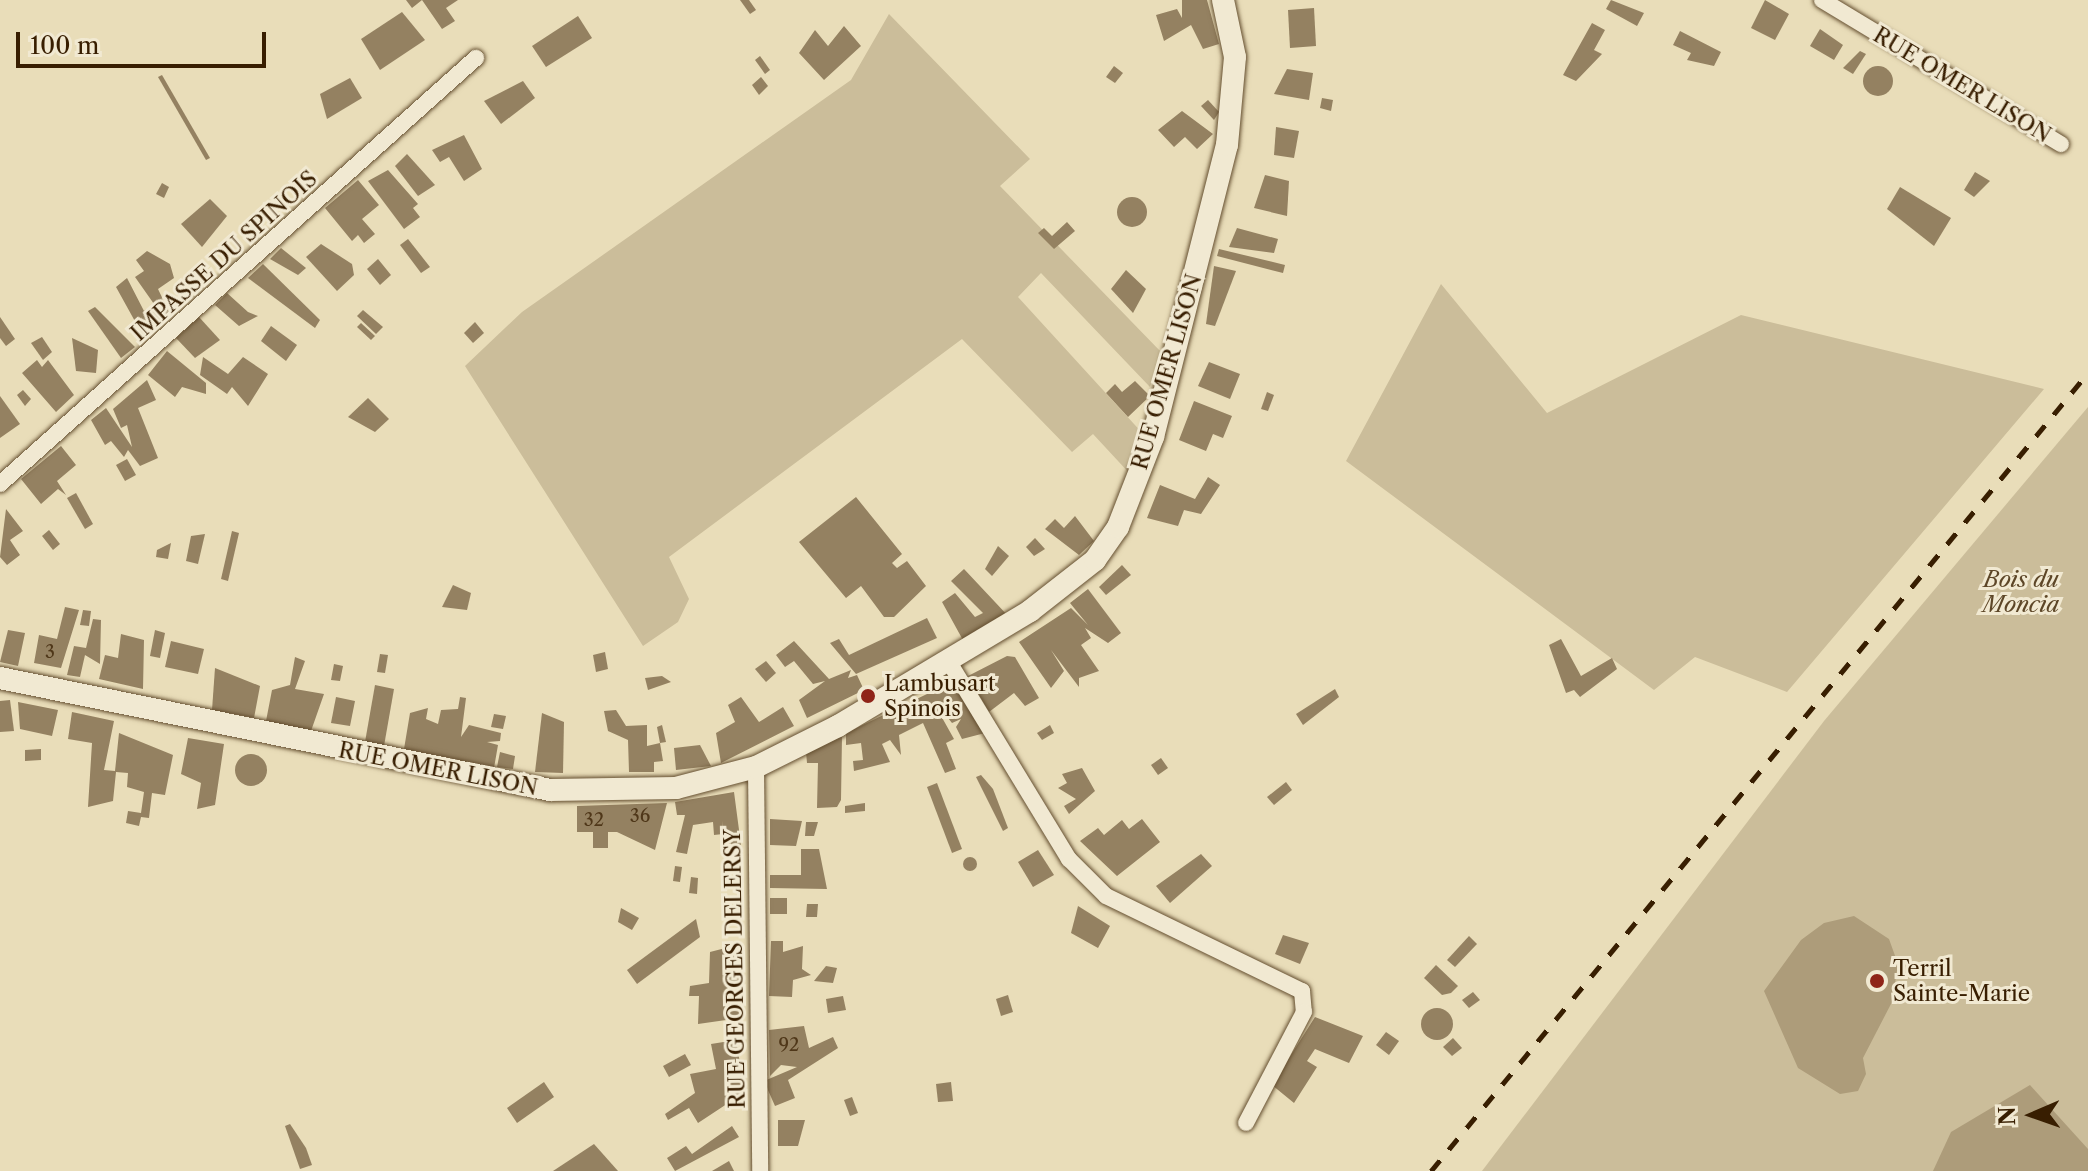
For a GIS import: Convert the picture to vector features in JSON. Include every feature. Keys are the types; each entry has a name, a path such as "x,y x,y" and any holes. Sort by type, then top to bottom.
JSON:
{"street":[{"name":"RUE OMER LISON","path":"0,678 513,786 676,788 756,767 949,662 1095,560 1118,527 1153,437 1227,145 1235,57 1223,0"},
{"name":"RUE OMER LISON","path":"1822,0 2061,144"},
{"name":"IMPASSE DU SPINOIS","path":"0,484 476,58"},
{"path":"949,662 1069,859 1106,896 1302,991 1304,1012 1246,1123"},
{"name":"RUE GEORGES DELERSY","path":"756,767 760,1171"}],"green space":[{"path":"889,14 1030,159 1000,186 1162,353 1150,387 1041,273 1018,297 1145,436 1131,475 1093,434 1072,452 962,339 669,557 689,599 678,622 643,646 465,366 522,312 851,80"},
{"path":"1441,284 1547,413 1741,315 2044,389 1787,692 1695,657 1654,690 1346,461"},
{"name":"Terril Sainte-Marie","path":"2088,407 2088,1171 1482,1171 1824,721"}],"shaded area":[{"path":"1854,916 1889,939 1898,964 1892,1002 1863,1058 1866,1074 1858,1091 1840,1094 1798,1068 1764,991 1801,940 1824,923"},
{"path":"2030,1085 2088,1149 2088,1171 1933,1171 1951,1132"}],"building":[{"path":"406,0 422,0 412,8"},
{"path":"422,0 458,0 446,8 455,21 442,29"},
{"path":"740,0 749,0 756,10 750,14"},
{"path":"1182,0 1207,0 1219,44 1203,49 1191,25 1164,41 1156,15 1177,9 1182,18"},
{"path":"1611,0 1644,13 1637,26 1606,9"},
{"path":"1765,0 1789,14 1775,40 1751,28"},
{"path":"1314,8 1316,46 1290,48 1288,10"},
{"path":"402,12 425,40 380,70 361,39"},
{"path":"578,16 592,38 546,67 532,46"},
{"path":"1592,23 1605,30 1594,50 1602,54 1576,81 1563,75"},
{"path":"844,26 861,46 824,80 799,53 815,30 828,46"},
{"path":"1820,29 1843,45 1834,60 1810,46"},
{"path":"1680,31 1721,52 1714,66 1687,60 1691,53 1673,45"},
{"path":"1860,51 1866,54 1853,74 1843,68"},
{"path":"760,56 770,70 765,74 755,60"},
{"path":"1114,66 1123,73 1115,83 1106,77"},
{"path":"1878,66 1884,67 1892,75 1892,87 1884,95 1878,96 1872,95 1864,87 1863,81 1864,75 1872,67"},
{"path":"1287,69 1313,73 1309,100 1274,94"},
{"path":"162,75 210,158 206,160 158,77"},
{"path":"761,77 768,86 759,95 752,85"},
{"path":"350,78 362,98 327,119 320,94"},
{"path":"523,81 535,98 501,124 484,101"},
{"path":"1322,98 1333,100 1331,111 1320,108"},
{"path":"1208,100 1219,112 1214,120 1201,106"},
{"path":"1182,111 1213,134 1197,149 1185,137 1174,147 1158,130"},
{"path":"1276,127 1299,131 1294,158 1274,155"},
{"path":"464,135 482,169 464,181 449,157 440,162 432,150"},
{"path":"407,154 435,185 418,196 395,166"},
{"path":"388,170 418,204 413,208 420,217 404,229 368,181"},
{"path":"1975,172 1990,181 1974,197 1964,190"},
{"path":"1265,175 1289,181 1287,216 1254,208"},
{"path":"358,180 379,205 362,219 375,234 364,243 358,235 352,241 325,208"},
{"path":"162,183 169,187 164,198 156,194"},
{"path":"1900,187 1951,218 1934,246 1887,209"},
{"path":"1132,197 1142,202 1147,212 1142,222 1132,227 1122,222 1117,212 1122,202"},
{"path":"210,199 227,216 202,247 181,224"},
{"path":"1067,222 1075,231 1054,249 1038,233 1044,228 1052,236"},
{"path":"1237,228 1278,239 1274,253 1229,247"},
{"path":"408,239 430,267 421,273 400,245"},
{"path":"321,244 352,264 354,275 337,291 306,257"},
{"path":"281,248 306,268 298,275 270,259"},
{"path":"1219,249 1285,265 1283,273 1217,256"},
{"path":"147,251 170,264 174,278 158,289 169,312 142,334 116,287 127,278 144,311 154,304 135,277 144,271 136,260"},
{"path":"378,259 391,275 380,285 367,269"},
{"path":"263,264 320,320 315,328 248,278"},
{"path":"1214,266 1236,271 1215,326 1206,324"},
{"path":"1126,270 1146,289 1133,313 1111,289"},
{"path":"227,293 248,312 258,316 239,326 215,305"},
{"path":"95,307 135,347 121,358 88,311"},
{"path":"363,310 383,327 376,334 357,316"},
{"path":"0,317 15,339 6,346 0,338"},
{"path":"199,317 220,340 195,358 176,338"},
{"path":"475,322 484,333 473,343 464,333"},
{"path":"361,323 375,336 371,340 357,327"},
{"path":"271,326 297,345 286,361 261,341"},
{"path":"42,337 52,352 43,360 31,343"},
{"path":"72,338 98,350 96,373 76,371"},
{"path":"167,351 206,383 206,394 182,387 175,397 148,375"},
{"path":"203,357 228,374 243,357 268,374 248,406 232,387 227,394 200,375"},
{"path":"37,360 42,367 48,360 74,395 56,412 22,373"},
{"path":"1209,362 1240,374 1230,399 1198,386"},
{"path":"147,380 156,400 138,408 158,458 140,466 128,450 124,457 111,441 105,445 91,420 106,408 132,447 127,425 121,428 113,409"},
{"path":"1135,381 1150,396 1128,417 1106,393 1115,384 1122,392"},
{"path":"23,390 31,399 25,406 17,395"},
{"path":"1267,392 1274,395 1268,411 1261,409"},
{"path":"0,396 20,424 0,438"},
{"path":"368,398 389,419 375,432 348,417"},
{"path":"1194,401 1232,416 1223,438 1213,434 1206,451 1179,440"},
{"path":"61,446 76,465 57,481 66,495 58,489 41,504 21,479"},
{"path":"127,459 136,475 125,481 116,465"},
{"path":"1208,477 1220,485 1201,514 1184,510 1178,526 1147,518 1160,485 1195,499"},
{"path":"76,493 93,524 85,529 67,498"},
{"path":"856,497 902,554 892,563 897,568 907,561 926,586 894,617 884,617 861,586 846,598 799,542"},
{"path":"6,509 23,531 10,540 20,555 7,565 0,557"},
{"path":"1075,516 1094,541 1079,555 1045,529 1055,519 1064,528"},
{"path":"49,530 60,544 53,550 42,536"},
{"path":"232,531 239,533 228,581 221,579"},
{"path":"205,534 198,564 186,561 191,536"},
{"path":"1035,538 1045,549 1034,556 1026,547"},
{"path":"171,543 168,559 156,557 157,550"},
{"path":"998,546 1009,556 992,576 985,569"},
{"path":"1122,565 1131,575 1106,595 1099,587"},
{"path":"964,569 1010,618 964,642 942,602 955,593 975,617 983,613 951,581"},
{"path":"453,585 471,593 467,610 442,607"},
{"path":"1088,589 1121,633 1108,643 1085,628 1091,638 1081,645 1099,671 1079,678 1079,687 1051,650 1064,671 1051,688 1019,642 1071,608 1088,625 1070,603"},
{"path":"65,607 79,610 61,668 34,663 39,635 57,639"},
{"path":"83,610 91,611 89,626 80,625"},
{"path":"927,618 937,638 856,674 830,643 839,639 849,655"},
{"path":"93,619 101,620 100,664 85,655 80,677 67,675 74,646 86,648"},
{"path":"8,630 25,633 18,666 0,662"},
{"path":"155,630 165,633 160,658 150,656"},
{"path":"121,634 144,640 143,689 99,679 105,655 118,658"},
{"path":"1561,639 1581,676 1612,658 1617,669 1580,697 1574,690 1566,693 1549,645"},
{"path":"171,641 204,649 198,674 165,667"},
{"path":"794,641 829,679 851,670 848,678 857,675 864,690 807,718 799,700 825,681 813,684 794,661 785,667 776,655"},
{"path":"605,652 608,669 596,672 593,655"},
{"path":"380,654 388,655 385,673 377,672"},
{"path":"1007,656 1015,657 1039,698 1025,706 1014,693 989,712 968,676"},
{"path":"295,657 305,661 295,689 324,694 311,731 266,721 272,690 290,685"},
{"path":"766,661 776,673 766,682 755,669"},
{"path":"334,664 343,666 340,681 331,680"},
{"path":"215,668 260,686 254,718 212,710"},
{"path":"662,676 671,682 648,690 645,678"},
{"path":"954,681 985,733 962,739 956,727 961,719 952,723 944,713 940,714 954,739 946,743 956,769 945,773 923,723 899,735 901,755 890,740 882,744 890,762 854,771 853,761 863,760 861,743 846,745 846,733"},
{"path":"375,685 394,689 384,746 365,742"},
{"path":"1335,689 1339,697 1303,725 1296,714"},
{"path":"336,697 355,701 350,726 331,723"},
{"path":"460,697 466,698 461,737 469,725 501,733 500,741 487,742 498,745 494,768 404,749 410,713 428,708 426,719 438,724 441,710 458,709"},
{"path":"741,697 759,722 783,707 794,726 721,763 716,733 735,722 728,705"},
{"path":"10,700 14,731 0,732 0,701"},
{"path":"18,702 58,710 52,736 20,729"},
{"path":"616,710 626,726 647,725 647,746 660,743 663,761 654,762 654,772 629,772 628,740 608,731 604,711"},
{"path":"72,712 114,721 104,770 115,771 119,733 173,755 165,795 152,793 149,818 141,817 139,826 126,823 128,811 141,813 144,792 127,787 128,773 116,772 113,801 88,807 92,743 68,739"},
{"path":"542,713 564,722 563,773 535,772"},
{"path":"494,714 506,716 503,729 491,727"},
{"path":"662,725 666,742 660,743 657,727"},
{"path":"1050,725 1054,733 1042,740 1037,733"},
{"path":"842,736 841,800 837,807 817,808 818,763 807,763 806,752"},
{"path":"188,738 224,744 215,805 197,809 201,783 181,774"},
{"path":"700,745 711,766 676,770 674,748"},
{"path":"41,749 41,760 25,761 25,750"},
{"path":"500,752 515,756 513,769 497,767"},
{"path":"251,754 262,759 267,770 262,781 251,786 240,781 235,770 240,759"},
{"path":"1161,758 1168,768 1158,775 1151,765"},
{"path":"1082,768 1095,791 1069,814 1064,806 1076,799 1058,788 1067,783 1062,774"},
{"path":"981,775 993,789 1008,828 1003,831 976,777"},
{"path":"1286,782 1292,790 1274,805 1267,797"},
{"path":"937,783 962,849 952,853 927,787"},
{"path":"734,792 741,845 725,846 722,821 723,834 714,835 713,822 693,825 687,854 676,852 685,815 677,815 675,802"},
{"path":"667,803 655,850 617,832 608,832 608,848 593,848 593,832 577,832 577,806"},
{"path":"865,803 865,811 845,813 845,806"},
{"path":"770,819 802,821 796,846 770,845"},
{"path":"1142,819 1160,842 1117,876 1080,841 1098,828 1104,835 1122,820 1129,829"},
{"path":"806,822 818,822 814,836 805,836"},
{"path":"801,849 819,849 827,889 770,888 770,875 801,875"},
{"path":"1038,850 1054,875 1033,887 1018,862"},
{"path":"1201,854 1212,866 1170,903 1156,886"},
{"path":"970,857 977,864 970,871 963,864"},
{"path":"675,866 682,867 680,882 673,881"},
{"path":"691,877 698,878 697,894 689,893"},
{"path":"770,898 787,898 787,914 770,914"},
{"path":"807,904 818,904 817,917 806,917"},
{"path":"1078,906 1110,926 1098,948 1071,933"},
{"path":"621,908 639,918 632,930 618,922"},
{"path":"696,919 700,937 637,984 627,970"},
{"path":"1283,935 1309,943 1300,964 1275,954"},
{"path":"1469,936 1477,944 1455,967 1447,960"},
{"path":"771,941 783,941 783,952 803,946 802,969 811,975 793,980 792,997 769,996"},
{"path":"741,944 740,1018 698,1024 699,996 689,996 690,986 709,983 710,952"},
{"path":"1436,965 1458,986 1451,993 1442,995 1424,978"},
{"path":"826,966 837,968 833,983 814,981"},
{"path":"1473,992 1480,1000 1469,1008 1462,1000"},
{"path":"1008,995 1013,1012 1001,1016 996,999"},
{"path":"843,996 846,1010 828,1013 826,999"},
{"path":"1437,1008 1448,1013 1453,1024 1448,1035 1437,1040 1426,1035 1421,1024 1426,1013"},
{"path":"1315,1017 1363,1036 1349,1063 1315,1049 1307,1061 1317,1067 1294,1103 1272,1085"},
{"path":"804,1026 809,1048 833,1037 838,1048 788,1080 795,1098 775,1106 764,1081 797,1067 781,1065 770,1076 769,1030"},
{"path":"1386,1032 1399,1041 1389,1055 1376,1045"},
{"path":"1453,1038 1462,1048 1452,1056 1443,1047"},
{"path":"736,1040 745,1092 698,1123 689,1108 668,1120 665,1114 695,1093 690,1074 716,1069 711,1044"},
{"path":"685,1054 691,1065 669,1077 663,1066"},
{"path":"544,1082 554,1097 517,1123 507,1108"},
{"path":"951,1082 953,1101 938,1102 936,1084"},
{"path":"852,1097 858,1113 850,1116 844,1100"},
{"path":"778,1120 805,1120 798,1146 778,1146"},
{"path":"290,1124 306,1148 312,1165 300,1169 285,1126"},
{"path":"732,1126 739,1137 675,1171 667,1158 686,1146 692,1154"},
{"path":"594,1144 618,1171 553,1171"},
{"path":"729,1161 734,1171 712,1171"}],"railway":[{"path":"1431,1171 2088,373"}],"place":[{"name":"Lambusart Spinois","path":"868,696"},
{"name":"Terril Sainte-Marie","path":"1877,981"}],"park label":[{"name":"Bois du Moncia","path":"2021,592"}]}
